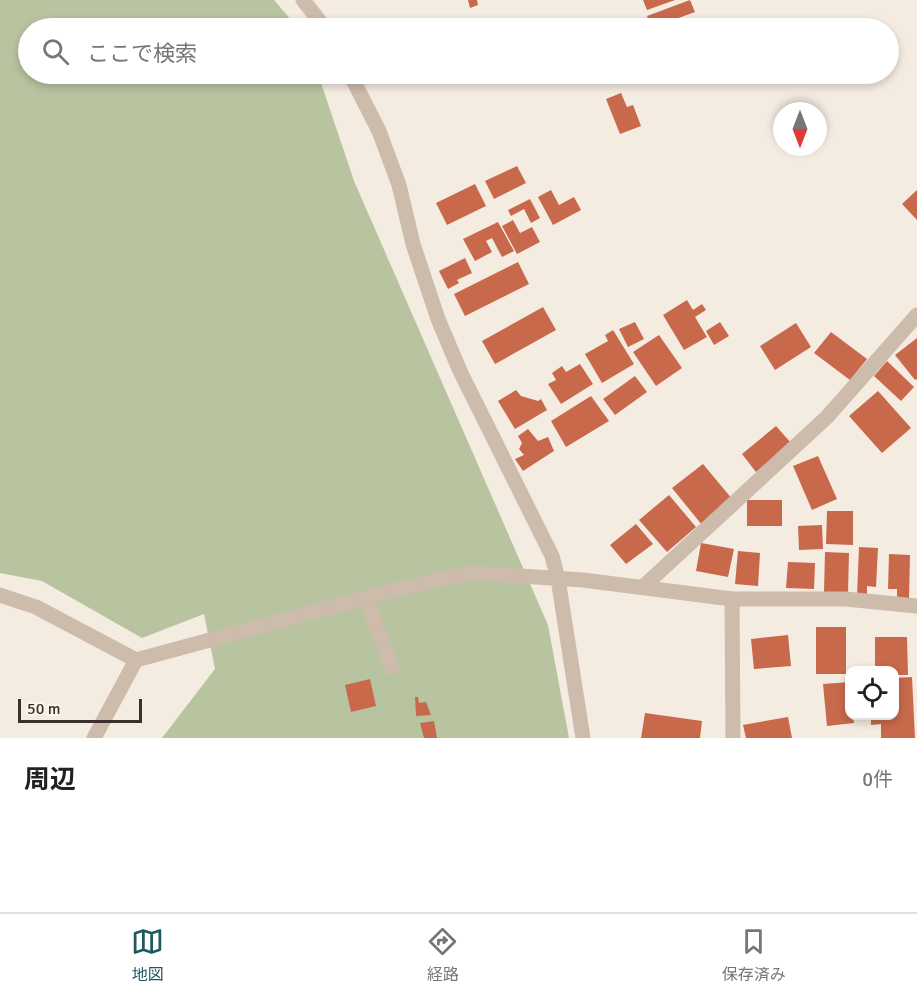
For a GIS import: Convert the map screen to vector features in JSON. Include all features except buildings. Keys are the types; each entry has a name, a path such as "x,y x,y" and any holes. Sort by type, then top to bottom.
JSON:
{"street":[{"path":"303,0 317,18"},
{"path":"355,84 379,131 399,185 413,244 438,319 460,371 552,556 558,579 583,738"},
{"path":"644,586 827,417 917,315"},
{"path":"0,595 36,607 136,660 366,598 470,573 644,586 732,599 846,599 917,606"},
{"path":"366,598 392,668"},
{"path":"732,599 733,738"},
{"path":"94,738 136,660"}],"green space":[{"path":"0,0 274,0 289,18 18,18 18,84 321,84 354,181 548,625 569,738 162,738 215,669 204,614 142,638 42,581 0,573"}]}
